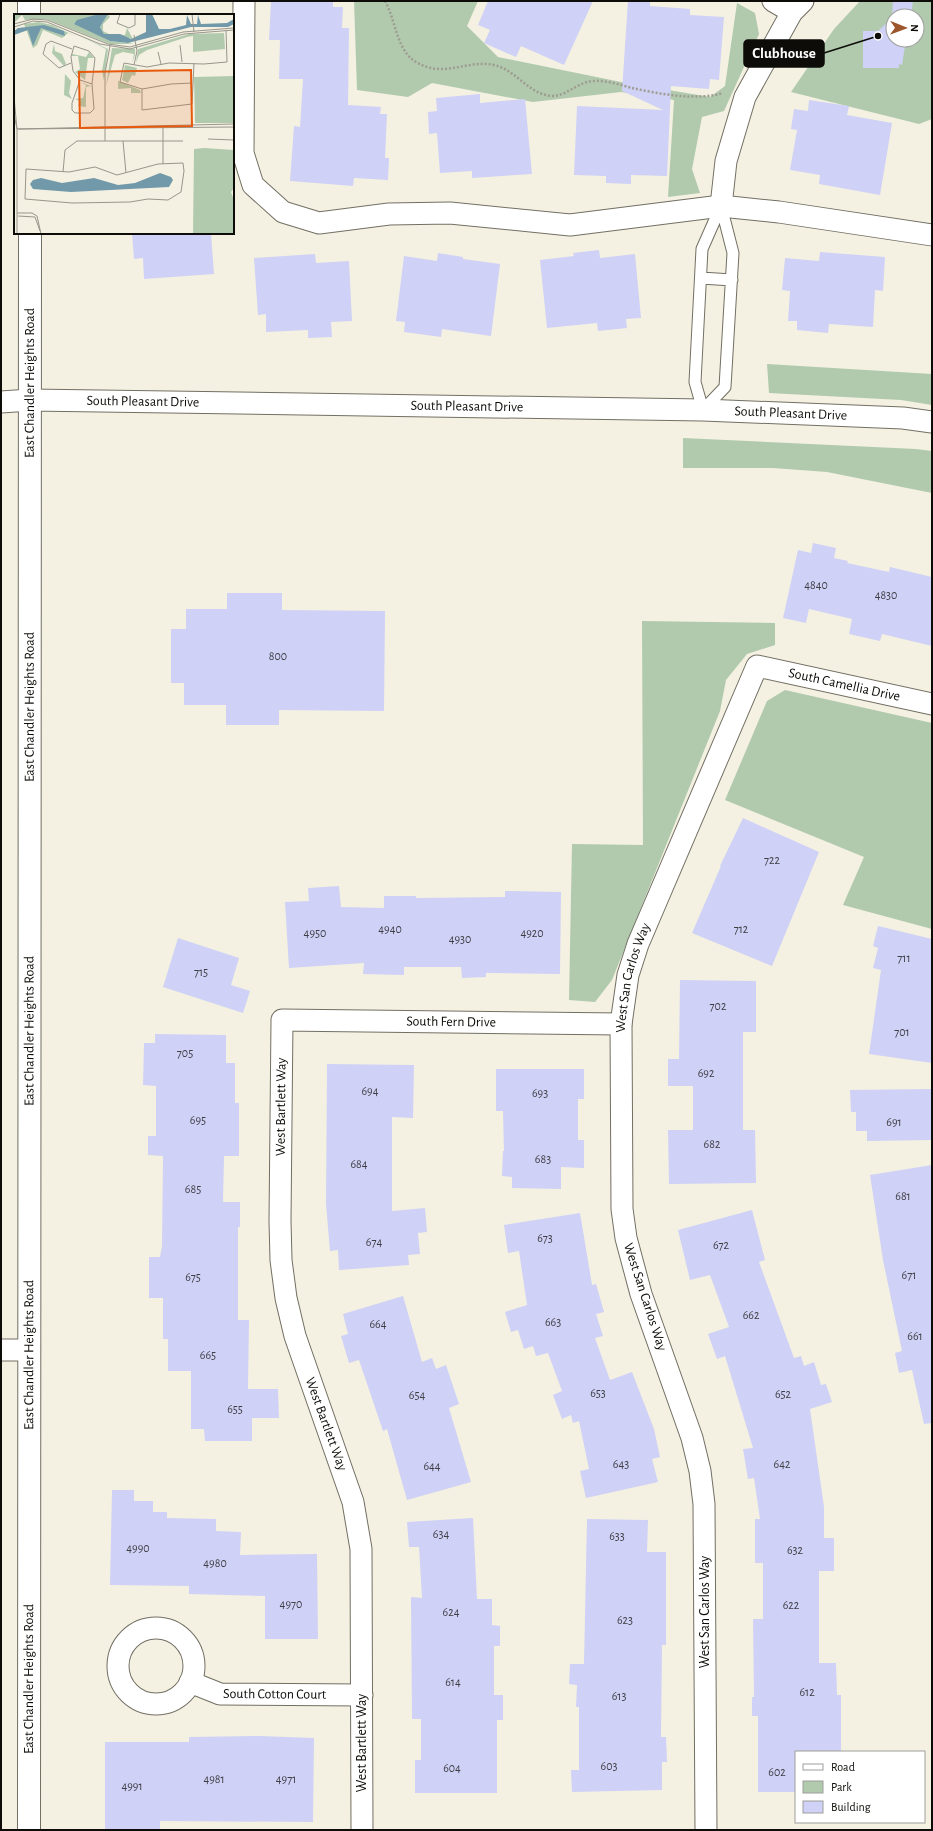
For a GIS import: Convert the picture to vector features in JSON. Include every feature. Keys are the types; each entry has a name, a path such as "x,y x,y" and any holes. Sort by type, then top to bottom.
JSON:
{"main road":[{"path":"29,1 29,14"},
{"name":"East Chandler Heights Road","path":"29,1830 30,234"}],"street":[{"path":"244,1 238,153 253,185 283,212 319,223 389,214 450,213 570,225 721,206 779,212 932,236"},
{"path":"721,206 726,160 745,97 797,6 773,1"},
{"name":"South Pleasant Drive","path":"1,402 30,400 704,410 903,418 932,422"},
{"name":"South Camellia Drive","path":"757,666 932,704"},
{"name":"West San Carlos Way","path":"706,1830 704,1504 700,1471 692,1438 641,1294 626,1238 622,1209 621,1180 621,1024 627,980 638,944 757,666"},
{"name":"South Fern Drive","path":"282,1020 621,1024"},
{"name":"West Bartlett Way","path":"282,1020 280,1213 282,1260 286,1298 295,1336 345,1479 358,1526 362,1574 362,1830"},
{"path":"1,1350 29,1350"},
{"name":"South Cotton Court","path":"190,1682 220,1694 362,1695"}],"lane":[{"path":"704,410 695,382 702,249 721,206"},
{"path":"704,410 725,386 734,253 721,206"},
{"path":"701,278 732,280"}],"path":[{"path":"385,1 405,51 416,62 432,68 450,70 475,64 493,64 507,69 538,94 556,96 593,80 681,95 710,97 725,93 745,97"}],"green space":[{"path":"354,1 478,1 467,26 498,57 621,82 710,97 725,86 737,3 755,13 759,34 724,111 702,117 692,169 700,193 668,197 674,100 621,92 533,102 432,83 408,97 357,90"},
{"path":"860,1 932,1 932,119 919,124 791,92 834,29"},
{"path":"767,364 932,374 932,405 901,400 769,393"},
{"path":"683,438 932,451 932,493 827,472 773,468 683,468"},
{"path":"642,621 775,623 775,645 747,654 726,680 720,711 612,980 595,1002 569,1000 572,844 643,845"},
{"path":"785,690 932,723 932,929 843,905 864,857 725,800 767,701"}],"building":[{"path":"271,1 333,1 333,7 343,7 342,28 349,28 348,105 381,107 380,114 387,114 385,158 389,158 388,180 354,178 353,186 290,181 294,126 300,127 303,79 279,79 280,40 269,40"},
{"path":"488,1 593,1 564,65 521,46 516,57 484,43 490,30 478,25"},
{"path":"628,1 650,1 650,6 690,9 690,15 724,17 719,80 710,79 709,89 671,86 667,176 631,175 631,184 606,183 606,176 574,175 577,106 663,110 622,91"},
{"path":"893,1 913,1 912,8 893,8"},
{"path":"885,24 885,48 905,48 902,65 899,64 899,68 863,68 863,31 878,31"},
{"path":"480,94 480,103 525,99 532,174 472,178 472,171 440,173 437,133 429,134 428,112 437,111 436,98"},
{"path":"809,100 849,106 847,115 892,123 880,195 819,184 820,175 790,170 797,130 791,129 794,109 808,111"},
{"path":"132,234 211,234 214,274 144,279 143,258 134,259"},
{"path":"599,250 600,258 635,254 641,318 626,319 627,328 598,331 597,323 547,328 540,260 574,256 573,253"},
{"path":"820,252 885,257 883,291 875,290 873,327 829,324 828,333 797,330 797,321 788,321 790,291 782,290 785,258 819,261"},
{"path":"438,253 463,257 463,259 500,264 491,336 442,329 441,337 404,332 405,322 396,321 404,256 437,261"},
{"path":"315,254 316,263 349,261 352,321 331,322 332,337 308,338 308,330 266,332 266,314 258,315 254,258"},
{"path":"813,543 836,548 834,558 848,561 847,563 889,572 890,567 932,577 932,646 882,634 880,641 849,634 852,619 809,609 806,623 783,618 798,550 811,553"},
{"path":"227,593 282,593 282,610 385,611 384,711 279,710 279,725 226,725 226,705 184,705 184,683 171,683 171,629 186,629 186,609 227,609"},
{"path":"743,818 819,852 772,966 692,933 720,866"},
{"path":"339,886 341,907 384,908 384,896 416,896 416,898 505,897 505,891 561,892 560,974 486,973 486,977 462,978 461,967 404,967 404,975 363,974 364,963 289,968 285,902 309,901 308,888"},
{"path":"878,926 932,939 932,1063 869,1054 881,970 873,968 878,948 873,946"},
{"path":"178,938 239,958 231,985 250,991 243,1013 163,987"},
{"path":"680,980 756,981 756,1032 743,1032 743,1130 755,1130 756,1183 669,1184 668,1130 693,1130 693,1086 668,1086 668,1059 679,1059"},
{"path":"155,1034 226,1035 226,1063 235,1063 235,1103 239,1103 239,1156 224,1156 223,1202 240,1202 240,1227 238,1227 238,1320 249,1320 248,1389 278,1389 279,1418 252,1418 252,1441 205,1441 204,1429 191,1429 191,1371 168,1371 168,1339 163,1339 163,1298 149,1298 149,1257 160,1257 162,1246 163,1156 148,1155 148,1136 156,1136 156,1086 143,1085 144,1043 155,1043"},
{"path":"327,1064 414,1065 413,1118 392,1117 392,1211 425,1208 427,1232 418,1233 420,1254 408,1255 409,1265 339,1270 338,1250 330,1251 326,1204"},
{"path":"496,1069 584,1069 584,1099 578,1099 578,1140 584,1140 584,1168 561,1167 561,1189 512,1188 512,1177 502,1176 504,1151 503,1111 496,1111"},
{"path":"932,1089 932,1140 867,1141 867,1131 856,1131 856,1112 851,1112 850,1090"},
{"path":"932,1165 932,1423 924,1424 912,1370 899,1373 895,1353 902,1351 883,1260 870,1175"},
{"path":"752,1210 765,1260 759,1262 794,1358 801,1356 804,1366 814,1362 821,1385 826,1384 832,1402 810,1409 824,1507 824,1538 834,1538 834,1571 819,1571 819,1663 836,1663 837,1695 841,1695 841,1751 795,1751 795,1792 758,1792 758,1716 752,1716 752,1697 754,1697 753,1619 763,1619 763,1563 755,1563 755,1519 760,1519 754,1478 748,1479 743,1449 753,1448 725,1356 717,1359 708,1334 729,1327 710,1275 690,1280 678,1230"},
{"path":"580,1213 592,1285 596,1284 604,1312 596,1314 603,1336 595,1338 610,1380 632,1372 654,1429 660,1457 652,1459 658,1482 586,1498 580,1471 589,1469 579,1421 573,1423 571,1415 562,1419 553,1395 562,1391 548,1353 536,1356 533,1346 524,1349 518,1330 511,1332 505,1312 527,1305 519,1251 508,1253 504,1225"},
{"path":"403,1296 422,1362 432,1358 436,1369 446,1365 459,1404 449,1408 471,1482 407,1500 387,1429 383,1431 359,1360 349,1363 341,1336 348,1334 343,1314"},
{"path":"112,1490 134,1490 134,1501 153,1501 153,1512 167,1512 167,1518 216,1519 216,1531 241,1532 240,1555 317,1554 318,1639 265,1639 265,1596 189,1594 189,1586 110,1585"},
{"path":"473,1518 477,1599 492,1599 492,1625 500,1626 500,1646 494,1646 494,1695 503,1695 503,1720 497,1720 497,1793 415,1793 415,1760 421,1760 421,1719 412,1719 411,1597 422,1598 419,1547 409,1547 407,1522"},
{"path":"587,1519 648,1520 647,1552 666,1552 666,1645 662,1645 661,1737 666,1737 667,1762 662,1762 662,1790 572,1792 571,1770 579,1770 579,1707 576,1707 577,1685 569,1684 570,1664 584,1664"},
{"path":"260,1736 314,1738 313,1822 160,1821 160,1829 105,1829 105,1742 189,1742 189,1737"}],"place":[{"name":"Clubhouse","path":"878,36"}]}
